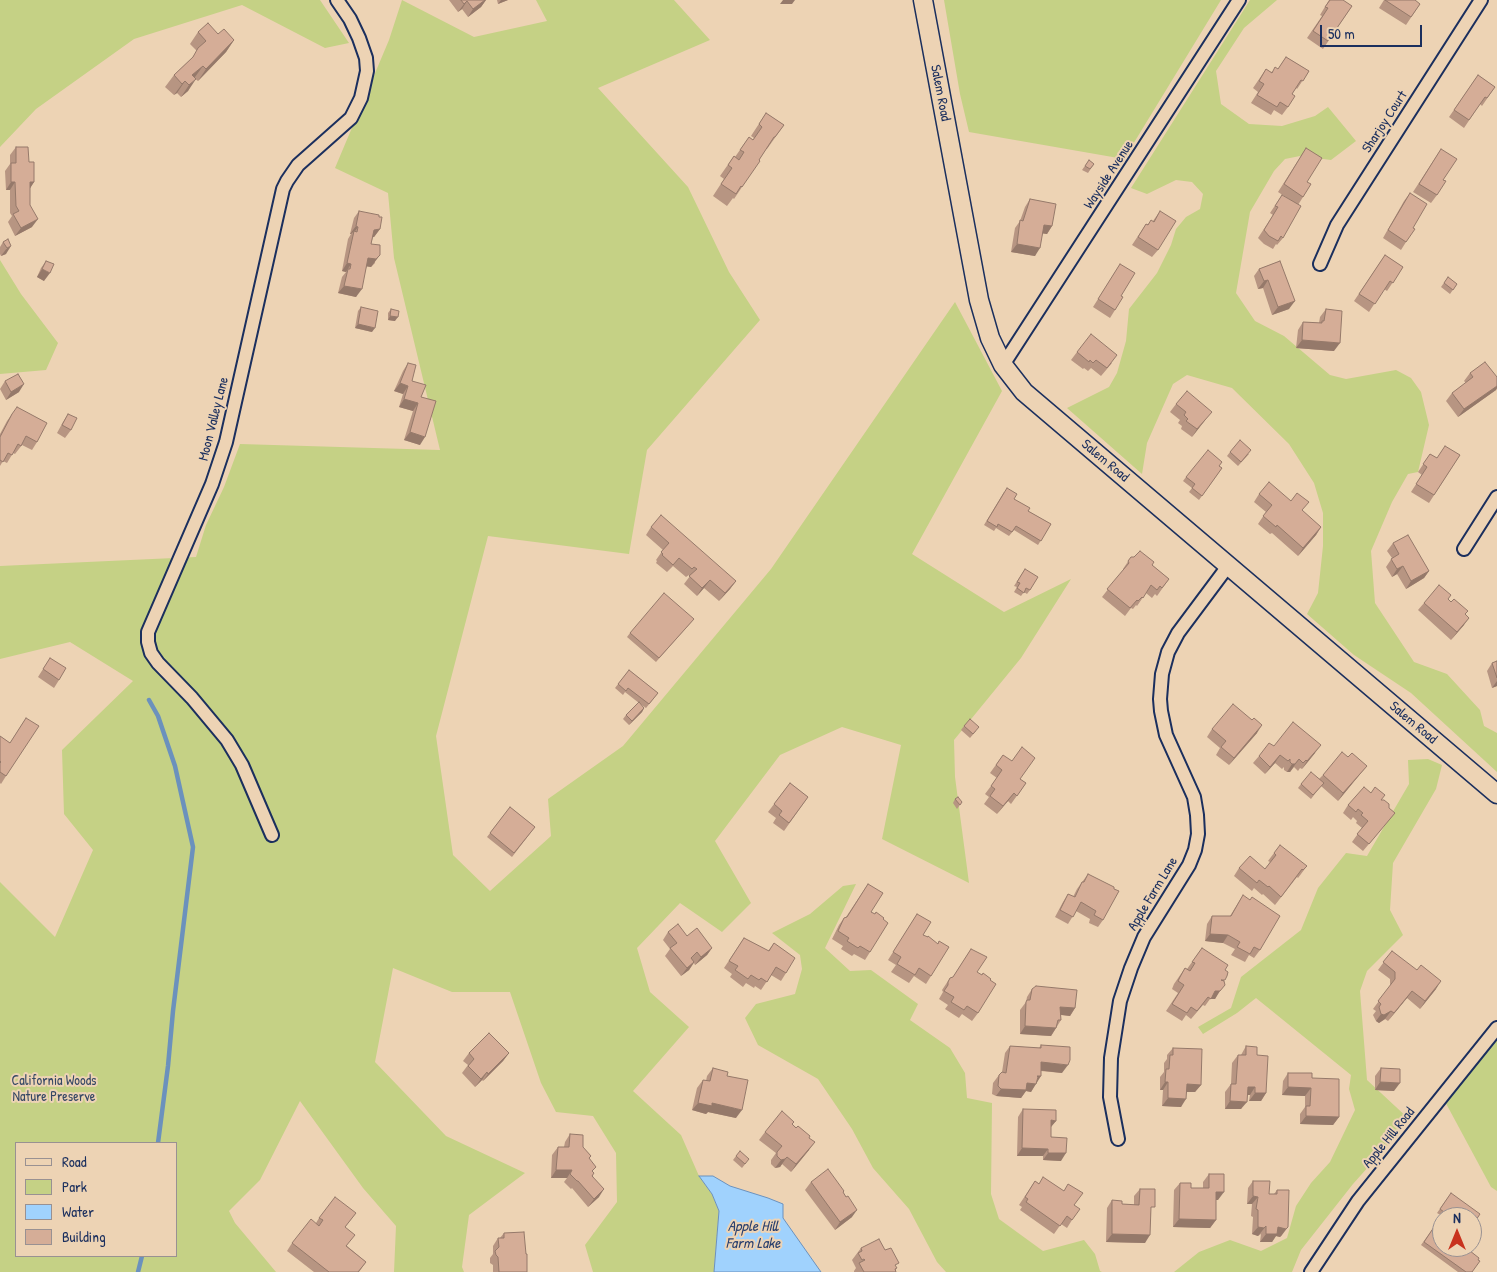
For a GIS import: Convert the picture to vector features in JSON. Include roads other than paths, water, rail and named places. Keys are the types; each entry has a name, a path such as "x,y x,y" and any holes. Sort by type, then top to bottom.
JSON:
{"street":[{"name":"Moon Valley Lane","path":"272,835 242,766 227,740 192,698 151,654 148,632 212,484 226,442 283,189 298,165 351,118 361,98 366,76 366,58 350,19 337,0"},
{"name":"Salem Road","path":"923,0 979,300 990,338 1003,365 1024,392 1497,794"},
{"name":"Wayside Avenue","path":"1003,365 1239,0"},
{"name":"Sharjoy Court","path":"1320,264 1337,225 1481,0"},
{"path":"1464,549 1497,497"},
{"name":"Apple Farm Lane","path":"1118,1139 1110,1097 1111,1058 1120,1001 1144,937 1189,865 1195,850 1198,834 1194,796 1166,735 1160,699 1162,674 1168,652 1178,633 1228,566"},
{"name":"Apple Hill Road","path":"1312,1272 1358,1200 1497,1028"}],"water":[{"name":"Apple Hill Farm Lake","path":"699,1176 713,1176 730,1186 783,1204 783,1218 821,1272 714,1272 719,1211 712,1194"}],"waterway":[{"path":"149,700 158,716 175,766 193,847 158,1142"},
{"path":"138,1272 142,1257"}],"park label":[{"name":"California Woods Nature Preserve","path":"54,1090"}]}
